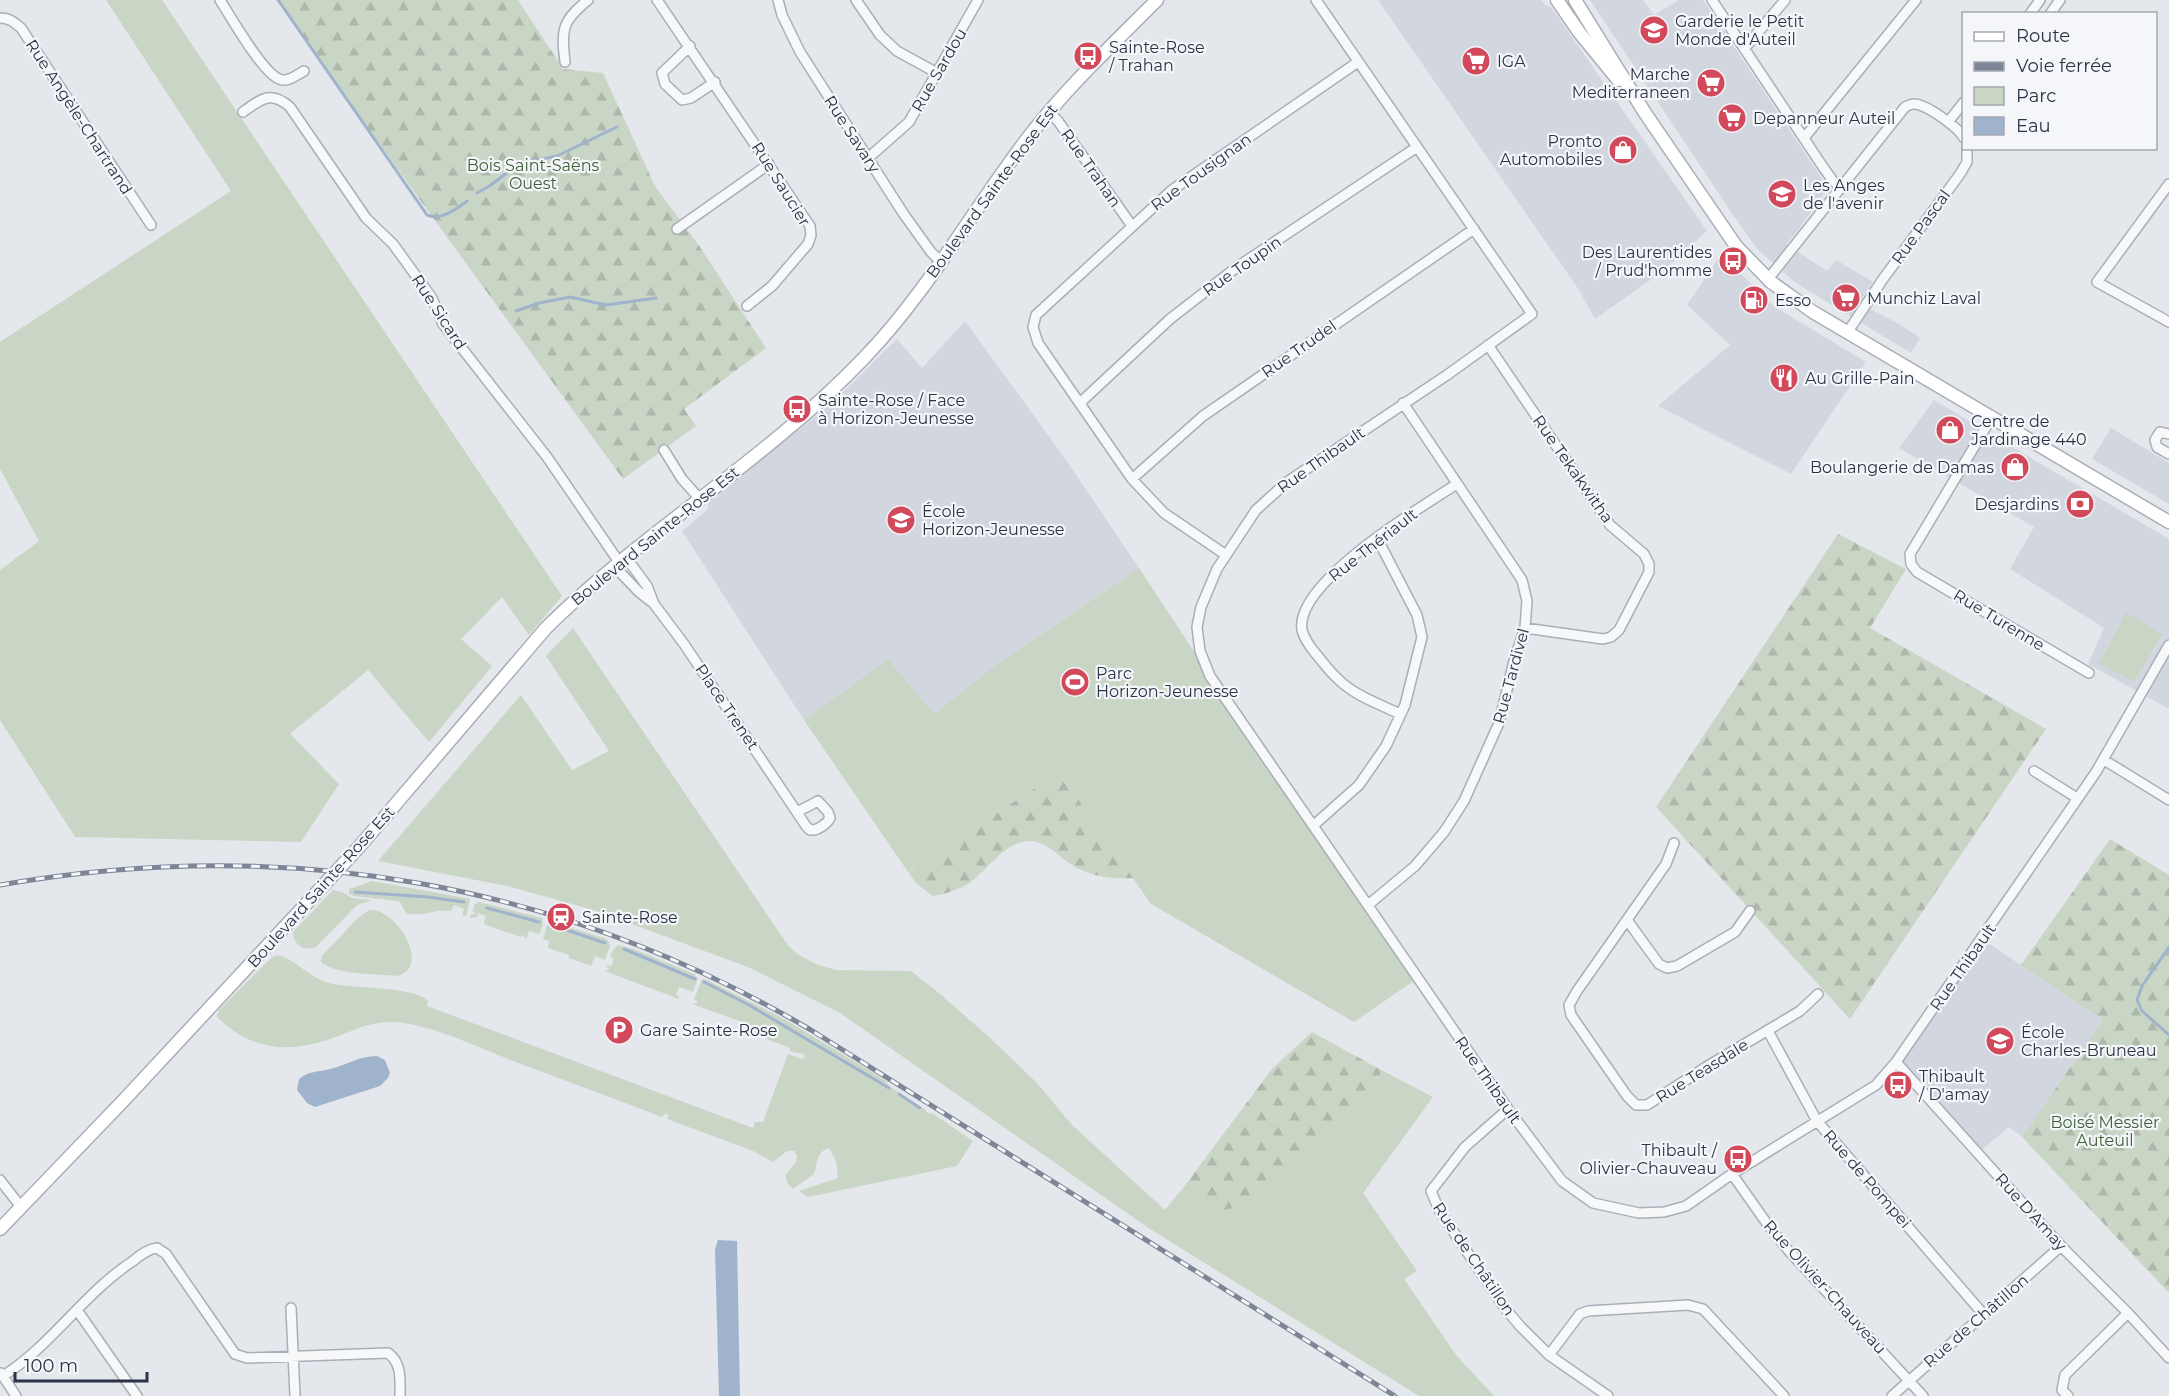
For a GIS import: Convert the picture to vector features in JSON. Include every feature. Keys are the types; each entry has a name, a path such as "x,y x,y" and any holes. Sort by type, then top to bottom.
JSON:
{"street":[{"path":"220,0 266,70 280,80 288,80 304,71"},
{"path":"565,62 562,37 570,14 588,0"},
{"name":"Rue Saucier","path":"657,0 715,82 810,226 811,235 808,244 772,286 747,306"},
{"name":"Rue Savary","path":"778,0 782,15 800,52 867,159 931,252 940,261"},
{"path":"856,0 880,35 897,51 937,73"},
{"name":"Rue Sardou","path":"867,159 909,122 978,0"},
{"name":"Boulevard Sainte-Rose Est","path":"0,1228 124,1100 359,847 531,644 575,599 619,561 807,412 853,370 888,330 1049,112 1081,75 1157,0"},
{"path":"1316,0 1474,229"},
{"path":"1557,0 1579,32 1645,113"},
{"path":"1575,0 1645,113 1729,236 1740,251 1768,279 1802,305 1847,333 2169,522"},
{"path":"1712,0 1831,178 1842,188"},
{"path":"1745,48 1785,0"},
{"path":"1804,138 1916,0"},
{"name":"Rue Angèle-Chartrand","path":"0,18 6,18 21,28 151,225"},
{"path":"690,46 662,73 665,84 682,100 691,98 715,82"},
{"name":"Rue Tousignan","path":"1226,555 1164,513 1132,479 1081,402 1038,343 1033,327 1036,315 1177,186 1358,62"},
{"name":"Rue Sicard","path":"243,112 258,101 271,97 281,100 290,107 366,218 393,244 432,298 443,324 547,457 619,561"},
{"path":"1948,122 1962,104"},
{"path":"1768,279 1907,106 1918,105 1962,132"},
{"name":"Rue Trahan","path":"1049,112 1058,121 1132,226"},
{"name":"Rue Toupin","path":"1081,402 1170,319 1237,267 1417,147"},
{"name":"Rue Pascal","path":"1847,333 1883,279 1960,174 1967,162 1967,150"},
{"path":"677,229 769,164"},
{"path":"2169,186 2097,282 2169,322"},
{"name":"Rue Thibault","path":"1474,229 1532,314 1287,482 1256,510 1217,569 1201,607 1197,627 1200,651 1210,676 1508,1109 1562,1181 1593,1203 1639,1213 1664,1212 1686,1206 1732,1174 1876,1085 1896,1062 2104,760 2169,645"},
{"name":"Rue Trudel","path":"1132,479 1203,416 1474,229"},
{"name":"Rue Tekakwitha","path":"1488,345 1610,525 1644,554 1649,564 1649,572 1619,630 1611,637 1603,639 1525,628"},
{"name":"Rue Tardivel","path":"1368,905 1415,866 1444,832 1464,801 1500,723 1514,661 1525,628 1527,601 1522,580 1403,403"},
{"name":"Rue Turenne","path":"1992,417 1910,554 1911,564 1917,572 2089,673"},
{"path":"2169,434 2160,432 2155,440 2157,447 2169,454"},
{"path":"664,450 682,479 699,498"},
{"name":"Rue Thériault","path":"1400,714 1356,692 1338,680 1312,648 1302,631 1303,615 1320,587 1344,562 1457,484"},
{"path":"1314,825 1359,785 1386,746 1405,705 1422,637 1417,615 1377,538"},
{"name":"Place Trenet","path":"619,561 639,592 654,604 684,644 797,812"},
{"name":"Place Trenet","path":"619,561 647,586 654,604"},
{"path":"2104,760 2169,800"},
{"path":"2034,771 2078,798"},
{"name":"Rue Teasdale","path":"1674,843 1666,864 1569,1005 1571,1015 1627,1096 1636,1105 1647,1105 1800,1011 1818,994"},
{"path":"1627,920 1659,964 1667,968 1677,966 1735,932 1750,911"},
{"name":"Rue de Pompei","path":"1767,1031 1816,1122 1984,1315"},
{"name":"Rue D'Amay","path":"1896,1062 2061,1246 2169,1358"},
{"name":"Rue de Châtillon","path":"1508,1109 1465,1147 1431,1191 1439,1210 1504,1307 1549,1355 1608,1396"},
{"name":"Rue Olivier-Chauveau","path":"1732,1174 1768,1225 1790,1251 1923,1396"},
{"path":"0,1180 21,1208"},
{"name":"Rue de Châtillon","path":"1892,1396 2061,1246"},
{"path":"16,1396 1,1374 28,1358 122,1268 150,1249 157,1248 166,1254 233,1353 247,1358 388,1353 398,1365 400,1396"},
{"path":"1549,1355 1580,1314 1588,1311 1688,1305 1703,1309 1784,1396"},
{"path":"291,1308 295,1396"},
{"path":"77,1310 137,1396"},
{"path":"2068,1396 2062,1390 2065,1375 2128,1313"}],"shaded area":[{"path":"1378,0 1541,0 1545,5 1551,7 1707,231 1663,271 1595,319 1579,290"},
{"path":"1590,0 1643,0 1654,15 1679,0 1703,0 1828,188 1786,244 1827,271 1836,260 1873,282 1859,303 1920,338 1911,353 1796,283 1757,249"},
{"path":"1722,253 1775,307 1866,362 1791,474 1658,406 1730,345 1687,305"},
{"name":"École Horizon-Jeunesse","path":"965,321 1064,457 1139,568 997,664 934,714 888,659 804,720 682,531 707,510 709,502 830,405 897,339 922,368"},
{"path":"1934,400 1976,425 1976,430 1989,437 1995,437 2169,539 2169,709 2088,664 2104,628 2010,569 2034,527 1899,448"},
{"path":"2111,428 2169,463 2169,504 2092,459"},
{"name":"École Charles-Bruneau","path":"1982,939 2103,1020 2022,1137 2009,1127 1978,1153 1896,1062"}],"green space":[{"path":"106,0 162,0 562,596 529,635 502,597 461,639 492,666 429,742 368,670 290,734 339,784 301,842 75,837 0,720 0,570 39,541 0,469 0,342 231,191"},
{"name":"Bois Saint-Saëns Ouest","path":"277,0 518,0 563,69 603,73 655,186 700,247 766,348 684,409 696,426 623,479"},
{"path":"1838,534 1906,569 1870,628 2046,729 1850,1019 1656,807"},
{"path":"1139,568 1210,676 1418,978 1354,1022 1151,904 1059,772 908,872 804,720 888,659 934,714 997,664"},
{"path":"2126,613 2162,634 2134,681 2099,664"},
{"path":"573,628 787,944 797,954 816,964 836,970 911,971 989,1037 1037,1083 1072,1125 1165,1210 1183,1188 1224,1209 1264,1201 1383,1071 1433,1097 1363,1193 1417,1271 1404,1279 1456,1355 1494,1396 1419,1396 1150,1229 840,1013 750,968 597,911 507,886 378,861 521,695 572,770 609,751 546,656"},
{"path":"1059,772 1133,878 1106,877 1087,872 1072,865 1046,846 1031,841 1007,849 968,884 942,894 933,896 917,884 908,872"},
{"name":"Boisé Messier Auteuil","path":"2110,839 2169,875 2169,1293 2022,1137 2103,1020 2021,965"},
{"path":"372,881 470,899 466,916 462,915 464,909 454,905 451,911 412,914 406,913 399,901 349,894 349,889"},
{"path":"333,890 352,898 372,900 357,905 316,947 308,949 300,946 295,941 293,932"},
{"path":"479,902 542,918 543,925 539,934 529,931 526,939 522,935 521,937 486,925 484,923 486,916 478,913 477,917 470,918 471,914 474,915 475,912 472,911 475,904"},
{"path":"369,910 380,912 390,918 407,939 411,951 411,962 407,970 397,976 347,972 321,962 322,956 359,917"},
{"path":"552,922 607,939 610,946 605,960 595,956 591,966 548,948 549,941 543,939 548,923"},
{"path":"618,945 634,949 694,974 698,978 693,992 679,987 676,995 679,999 605,971 610,969 606,967 611,966 614,959 610,957"},
{"path":"279,955 325,982 421,996 428,1001 427,1006 753,1128 755,1122 763,1122 788,1054 802,1059 805,1057 804,1054 789,1051 790,1048 748,1032 748,1024 692,1004 697,1003 694,1000 702,979 707,980 786,1020 885,1080 890,1087 926,1112 932,1113 973,1141 957,1166 808,1197 799,1191 838,1178 836,1161 829,1148 819,1156 814,1174 793,1189 788,1184 785,1175 796,1162 797,1156 794,1151 787,1151 773,1162 753,1151 667,1119 669,1115 664,1114 662,1117 454,1037 422,1027 393,1022 379,1023 324,1041 292,1047 277,1047 248,1039 219,1019 217,1016 219,1010 267,962"},
{"path":"1312,1032 1383,1071 1264,1201 1224,1210 1183,1188 1272,1069"}],"water":[{"path":"377,1056 385,1060 390,1073 380,1086 315,1107 307,1103 297,1090 299,1079 306,1074 364,1057"},
{"path":"718,1240 737,1241 740,1396 719,1396 715,1249"}],"waterway":[{"path":"278,0 427,215 443,215 467,201"},
{"path":"477,193 520,163 557,156 617,127"},
{"path":"516,311 539,303 570,297 606,305 656,298"},
{"path":"355,892 464,902"},
{"path":"487,908 539,922"},
{"path":"555,926 605,943"},
{"path":"2169,947 2142,986 2137,1000 2142,1011 2169,1035"},
{"path":"624,949 695,979"},
{"path":"704,982 749,1005 889,1088"},
{"path":"899,1094 920,1108"}],"railway":[{"path":"0,885 107,871 212,866 317,870 419,883 520,906 619,938 716,979 811,1030 1395,1396"}],"place":[{"name":"Garderie le Petit Monde d'Auteil","path":"1654,30"},
{"name":"Sainte-Rose / Trahan","path":"1088,56"},
{"name":"IGA","path":"1476,61"},
{"name":"Marche Mediterraneen","path":"1711,83"},
{"name":"Depanneur Auteil","path":"1732,118"},
{"name":"Pronto Automobiles","path":"1623,150"},
{"name":"Les Anges de l'avenir","path":"1782,194"},
{"name":"Des Laurentides / Prud'homme","path":"1733,261"},
{"name":"Munchiz Laval","path":"1846,298"},
{"name":"Esso","path":"1754,300"},
{"name":"Au Grille-Pain","path":"1784,378"},
{"name":"Sainte-Rose / Face à Horizon-Jeunesse","path":"797,409"},
{"name":"Centre de Jardinage 440","path":"1950,430"},
{"name":"Boulangerie de Damas","path":"2015,467"},
{"name":"Desjardins","path":"2080,504"},
{"name":"École Horizon-Jeunesse","path":"901,520"},
{"name":"Parc Horizon-Jeunesse","path":"1075,682"},
{"name":"Sainte-Rose","path":"561,917"},
{"name":"Gare Sainte-Rose","path":"619,1030"},
{"name":"École Charles-Bruneau","path":"2000,1041"},
{"name":"Thibault / D'amay","path":"1898,1085"},
{"name":"Thibault / Olivier-Chauveau","path":"1738,1159"}]}
